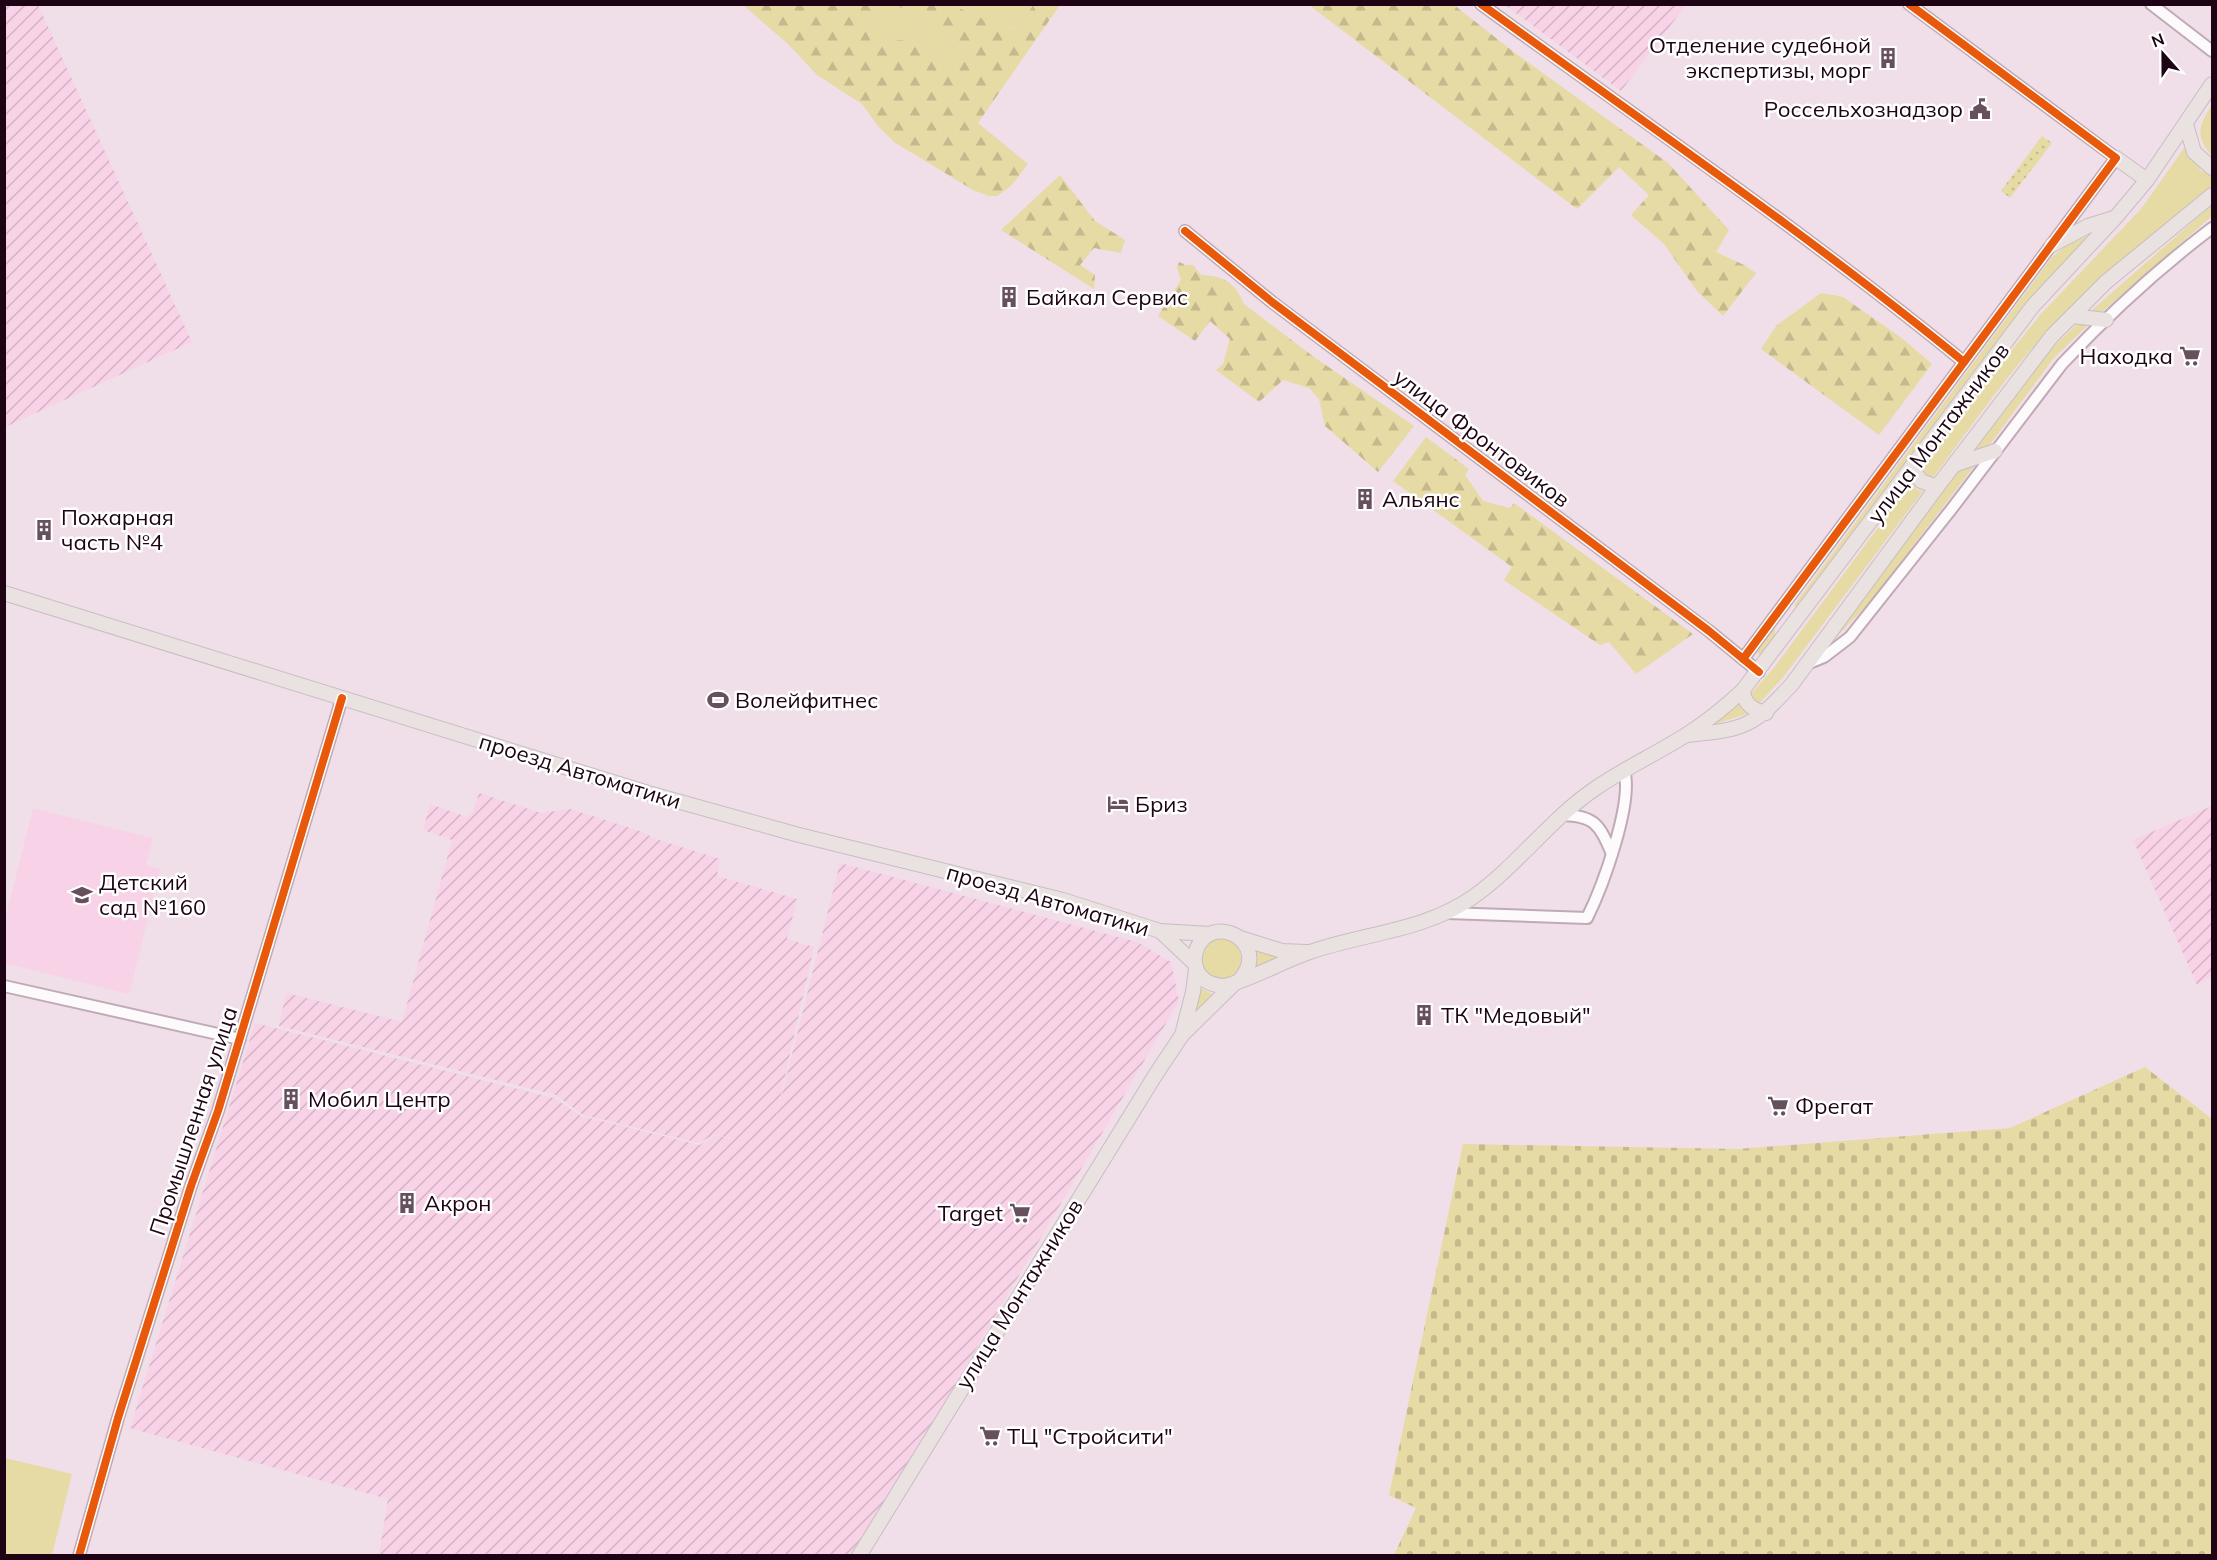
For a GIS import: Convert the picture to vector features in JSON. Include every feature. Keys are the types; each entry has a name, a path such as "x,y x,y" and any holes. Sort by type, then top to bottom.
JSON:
{"main road":[{"name":"улица Монтажников","path":"859,1556 1143,1094 1182,1035 1237,983 1309,952 1401,928 1447,913 1471,899 1494,882 1562,815 1593,790 1685,735 1725,707 1759,672 2033,306 2116,217 2147,180 2212,84"},
{"path":"2186,124 2194,152 2212,168"},
{"path":"2116,158 2147,180"},
{"name":"улица Монтажников","path":"1685,735 1738,728 1766,713 1792,684 2052,336 2133,258 2212,195"},
{"path":"2052,245 2080,230 2116,217"},
{"path":"2072,316 2106,320"},
{"path":"1954,465 1995,451"},
{"path":"1912,468 1921,481 1937,488"},
{"name":"проезд Автоматики","path":"4,593 659,796 799,836 1063,900 1160,931 1210,934"},
{"path":"1743,690 1744,698 1749,705 1755,711 1766,713"},
{"name":"проезд Автоматики","path":"1160,931 1196,966"},
{"path":"1226,932 1240,938 1248,948 1250,960 1247,972 1237,983 1216,986 1208,983 1196,966 1198,946 1210,934 1226,932"},
{"name":"улица Монтажников","path":"1240,938 1282,951 1309,952"},
{"name":"улица Монтажников","path":"1182,1035 1193,992 1196,966"}],"street":[{"path":"1481,4 1806,238 1964,362"},
{"path":"1743,659 2116,158 1910,4"},
{"path":"2151,4 2212,51"},
{"path":"1807,664 1824,657 1850,637 2062,364 2106,320 2212,228"},
{"name":"улица Фронтовиков","path":"1185,231 1272,302 1709,631 1759,672"},
{"path":"1782,609 1788,633"},
{"name":"Промышленная улица","path":"80,1556 118,1418 182,1215 218,1111 342,698"},
{"path":"1447,913 1587,918 1598,896 1612,854 1627,789 1624,770"},
{"path":"1562,815 1581,816 1598,825 1612,854"},
{"path":"4,986 240,1039"}],"shaded area":[{"path":"4,5 38,5 192,342 5,427"},
{"path":"1505,5 1686,5 1621,91"},
{"path":"479,793 541,813 570,809 637,830 659,840 720,859 717,876 797,899 787,939 814,947 774,1126 840,863 1137,942 1171,962 1179,1001 856,1555 379,1555 388,1499 130,1428 255,1023 554,1098 581,1116 700,1145 715,1135 734,1140 715,1134 699,1143 583,1115 556,1095 279,1026 286,993 402,1022 452,840 423,830 430,804 467,817 473,812"},
{"path":"2212,806 2212,976 2197,985 2133,840"},
{"name":"Детский сад №160","path":"33,808 153,838 146,865 160,869 129,994 5,963 5,920"}],"green space":[{"path":"743,5 871,5 878,10 879,16 869,37 871,42 878,47 905,40 951,59 969,61 976,59 897,5 952,5 995,24 1014,28 1022,24 1033,5 1060,5 978,123 1028,164 1011,186 997,196 989,196 973,190 894,142 878,126 862,104 817,75 788,44"},
{"path":"871,5 897,5 976,59 960,61 951,59 905,40 878,47 871,42 869,37 879,16 878,10"},
{"path":"952,5 1033,5 1025,21 1014,27 1006,27 986,21"},
{"path":"1309,5 1454,5 1515,53 1668,163 1729,230 1716,252 1756,273 1723,316 1697,291 1664,244 1631,215 1649,195 1619,167 1577,209"},
{"path":"2212,105 2212,156 2203,143 2200,131"},
{"path":"2042,136 2052,143 2010,198 2001,191"},
{"path":"2184,148 2201,171 2212,175 2212,186 2111,270 2054,324 2006,380 1932,479 1927,479 1920,471 1996,370 2040,315 2141,209"},
{"path":"1060,175 1095,221 1125,240 1121,253 1094,248 1080,265 1095,275 1094,289 1001,230"},
{"path":"2212,205 2212,216 2103,311 2091,311"},
{"path":"2094,233 2035,292 1796,612 1795,604 2052,257 2066,246"},
{"path":"1179,262 1193,265 1201,275 1216,277 1232,285 1244,304 1314,357 1414,426 1378,472 1325,426 1319,399 1309,388 1283,380 1259,402 1216,370 1223,364 1230,339 1210,321 1195,341 1158,316 1181,280 1177,268"},
{"path":"1821,293 1843,297 1903,339 1932,364 1879,435 1761,349 1776,326"},
{"path":"2078,323 2090,323 2053,359 1985,451 1969,456 2047,353"},
{"path":"1426,437 1469,469 1465,475 1483,501 1510,508 1514,503 1693,634 1636,674 1609,642 1600,645 1504,580 1512,567 1393,481"},
{"path":"1978,461 1870,602 1826,648 1963,465"},
{"path":"1912,482 1916,489 1923,491 1784,676 1758,705 1749,696 1773,669"},
{"path":"1775,627 1775,638 1762,658 1757,652"},
{"path":"1741,703 1749,713 1700,729"},
{"path":"1221,939 1229,940 1235,945 1240,951 1240,967 1235,973 1229,978 1221,979 1213,978 1207,973 1202,967 1201,959 1202,951 1207,945 1213,940"},
{"path":"1256,950 1296,956 1256,968"},
{"path":"1200,988 1214,995 1193,1019"},
{"path":"2145,1067 2212,1119 2212,1555 1394,1555 1416,1508 1389,1495 1463,1144 1738,1149 2010,1128"},
{"path":"5,1458 72,1474 52,1555 5,1555"}],"cycle path":[{"path":"1481,4 1786,224 1964,362"},
{"path":"1743,659 2116,158 1909,4"},
{"path":"1185,231 1272,302 1709,631 1759,672"},
{"path":"79,1556 118,1418 191,1186 218,1111 342,698"}],"place":[{"name":"Отделение судебной экспертизы, морг","path":"1888,58"},
{"name":"Россельхознадзор","path":"1980,109"},
{"name":"Байкал Сервис","path":"1009,297"},
{"name":"Находка","path":"2190,356"},
{"name":"Альянс","path":"1365,499"},
{"name":"Пожарная часть №4","path":"44,530"},
{"name":"Волейфитнес","path":"718,700"},
{"name":"Бриз","path":"1118,804"},
{"name":"Детский сад №160","path":"82,895"},
{"name":"ТК \"Медовый\"","path":"1424,1015"},
{"name":"Мобил Центр","path":"291,1099"},
{"name":"Фрегат","path":"1778,1106"},
{"name":"Акрон","path":"407,1203"},
{"name":"Target","path":"1020,1213"},
{"name":"ТЦ \"Стройсити\"","path":"990,1436"}]}
